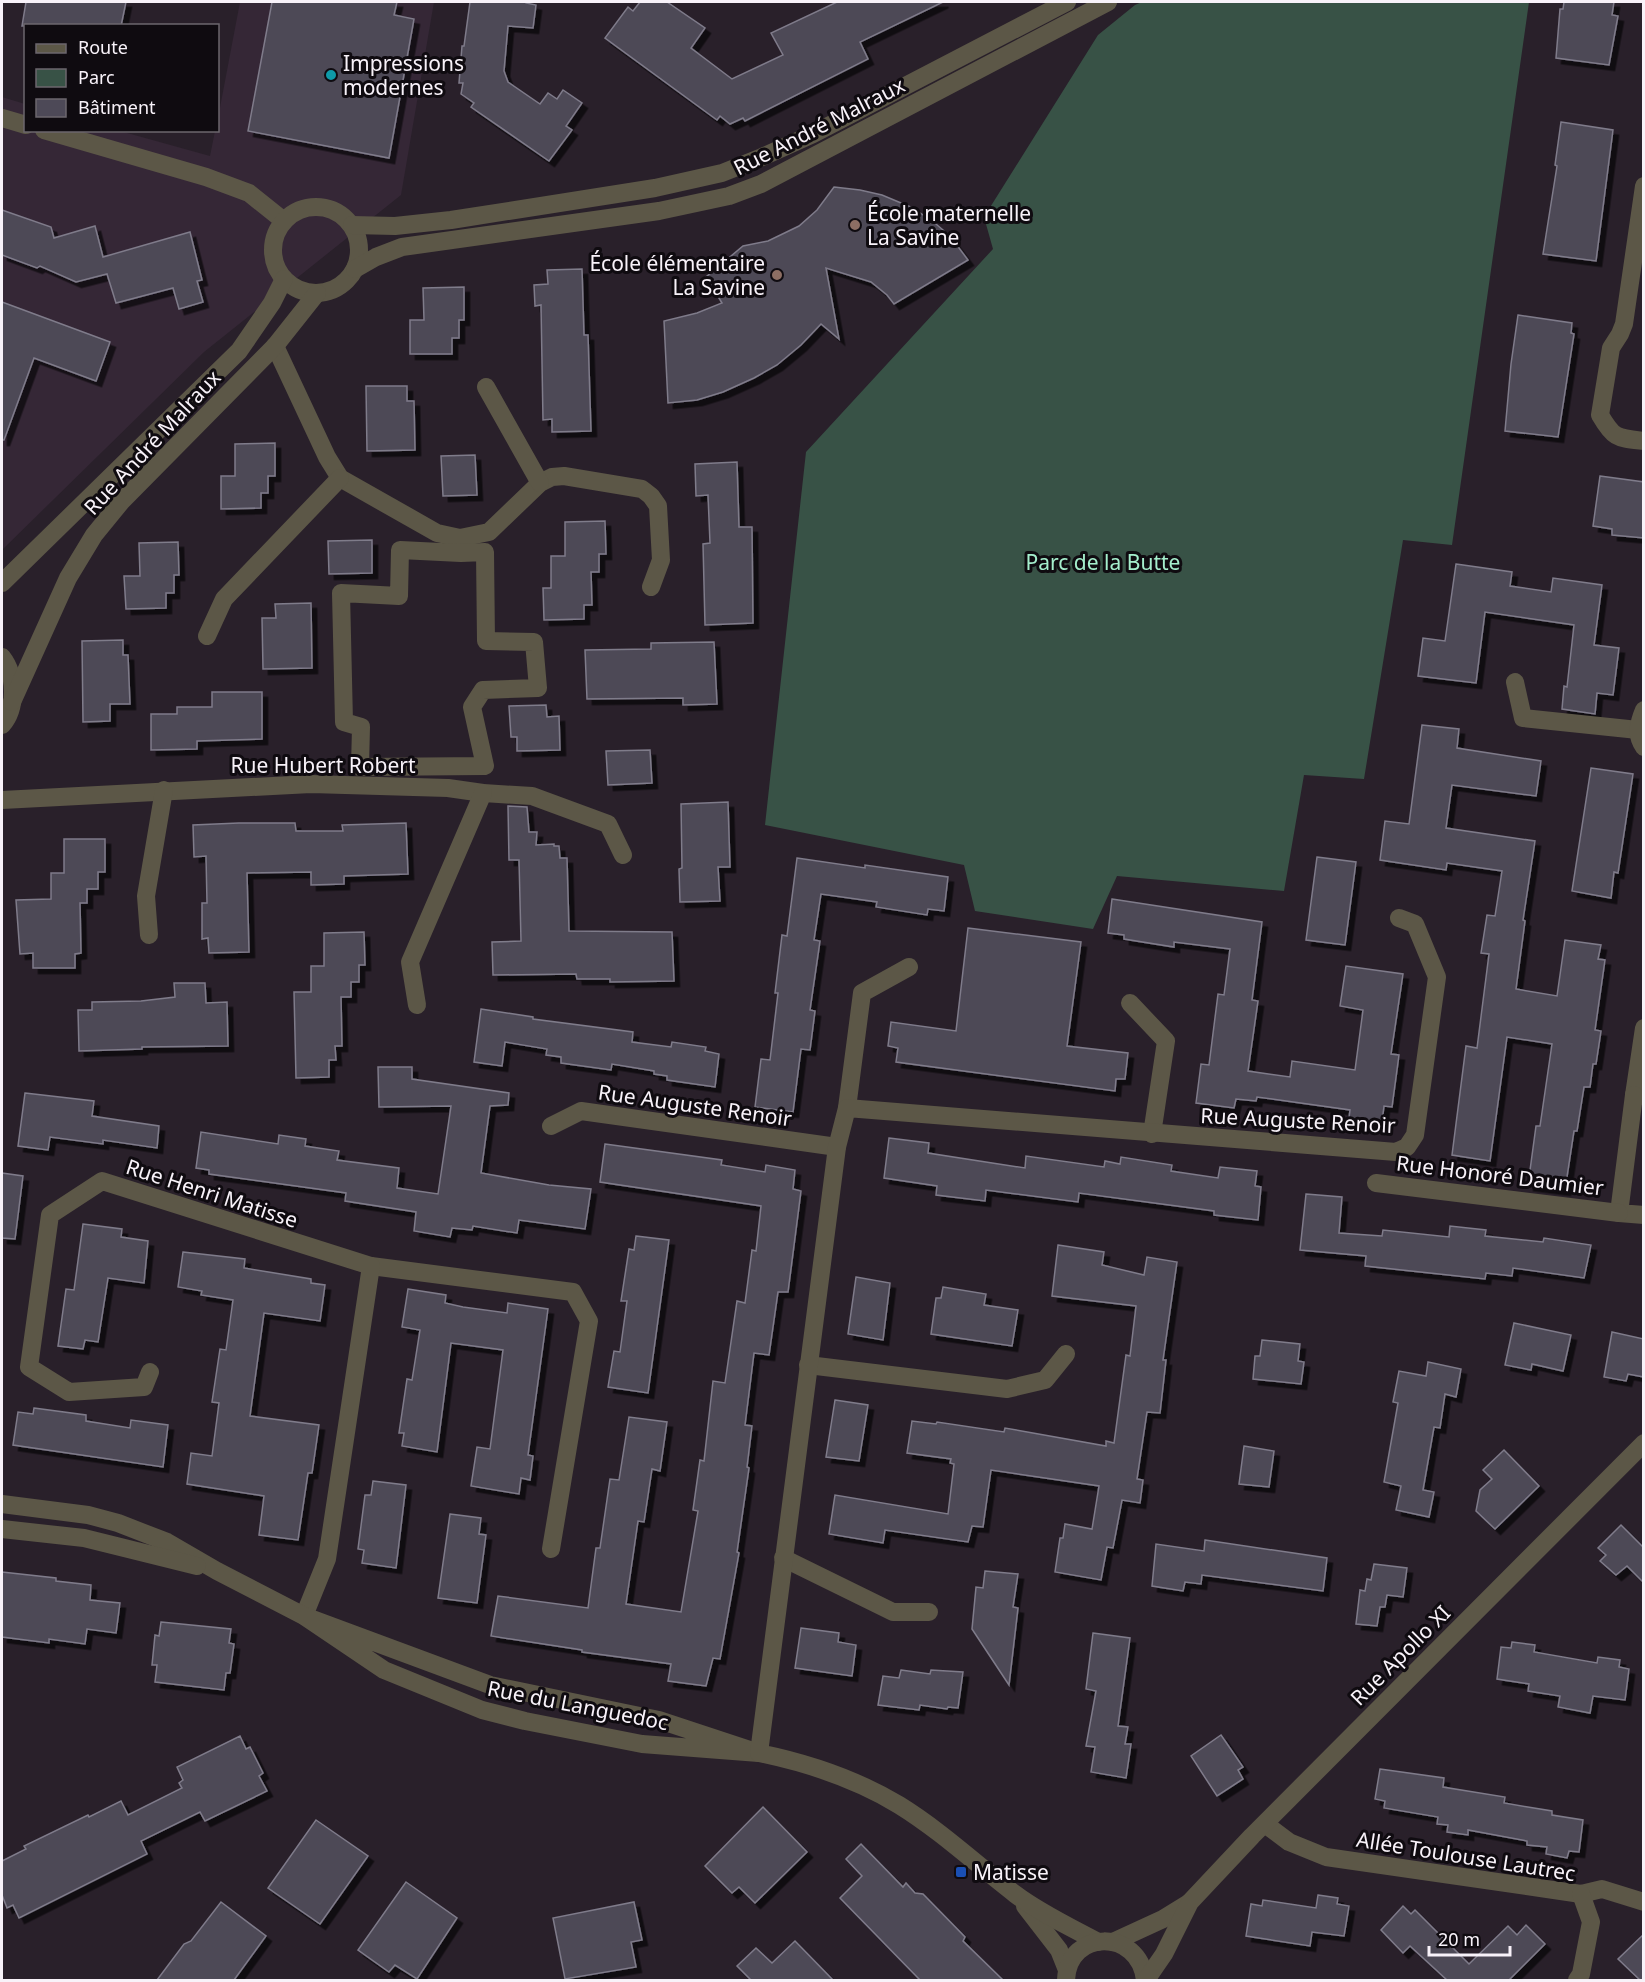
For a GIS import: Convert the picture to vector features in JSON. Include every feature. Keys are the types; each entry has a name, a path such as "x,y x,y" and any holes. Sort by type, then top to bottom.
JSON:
{"street":[{"name":"Rue André Malraux","path":"352,225 394,226 451,220 655,188 722,172 813,134 1067,2"},
{"name":"Rue André Malraux","path":"355,269 402,247 634,215 729,196 771,179 1108,2"},
{"path":"2,118 24,124"},
{"path":"51,132 206,177 249,193 284,221"},
{"path":"1644,186 1624,324 1611,348 1600,415 1607,428 1618,438 1644,441"},
{"path":"311,207 327,208 340,214 352,225 359,247 359,258 346,282 332,290 317,293 299,289 284,279 273,256 273,244 277,231 284,221 297,212 311,207"},
{"name":"Rue André Malraux","path":"2,583 239,351 272,303 284,279"},
{"name":"Rue André Malraux","path":"2,725 68,578 94,535 121,502 275,346 317,293"},
{"path":"275,346 327,457 340,478 437,533 460,538 489,532 540,483 552,477 564,476 642,489 658,506 662,560 651,587"},
{"path":"486,387 540,483"},
{"path":"207,636 224,599 340,478"},
{"path":"400,550 485,552 486,641 534,642 538,688 483,690 472,707 485,766 360,767 361,727 344,722 341,593 399,596 400,550"},
{"path":"2,657 13,682 12,702"},
{"path":"1515,682 1523,718 1641,738 1644,710"},
{"name":"Rue Hubert Robert","path":"2,800 311,784 448,788 532,796 608,824 623,855"},
{"path":"149,935 146,896 164,790"},
{"path":"417,1005 410,962 483,793"},
{"name":"Rue Auguste Renoir","path":"847,1108 1396,1152 1407,1147 1415,1134 1437,977 1415,924 1399,918"},
{"path":"759,1753 837,1147 847,1108 862,993 909,967"},
{"path":"1130,1003 1166,1041 1152,1134"},
{"name":"Rue Honoré Daumier","path":"1618,1213 1639,1096 1644,1028"},
{"name":"Rue Auguste Renoir","path":"551,1126 581,1111 837,1147"},
{"name":"Rue Henri Matisse","path":"150,1372 144,1387 69,1392 29,1367 50,1215 102,1181 370,1266 573,1292 589,1321 551,1549"},
{"name":"Rue Honoré Daumier","path":"1376,1183 1644,1215"},
{"path":"304,1616 327,1559 370,1266"},
{"path":"808,1365 1007,1389 1045,1380 1066,1354"},
{"name":"Rue Apollo XI","path":"1067,1975 1079,1951 1164,1919 1190,1902 1644,1443"},
{"name":"Rue du Languedoc","path":"2,1504 88,1515 118,1523 167,1542 304,1616 384,1670 482,1710 642,1744 759,1753 796,1760 830,1772 900,1806 951,1840 1017,1895 1106,1942 1124,1945 1140,1960 1146,1980"},
{"name":"Rue du Languedoc","path":"2,1529 84,1538 217,1571"},
{"path":"783,1558 893,1612 929,1612"},
{"name":"Rue du Languedoc","path":"304,1616 490,1685 659,1720 759,1753"},
{"name":"Allée Toulouse Lautrec","path":"1265,1824 1289,1842 1326,1857 1581,1894 1591,1922 1581,1974 1577,1980"},
{"path":"1581,1894 1602,1889 1644,1902"},
{"name":"Rue du Languedoc","path":"1017,1895 1059,1950 1067,1975"},
{"name":"Rue Apollo XI","path":"1146,1980 1164,1954 1190,1902"}],"shaded area":[{"path":"240,2 434,2 401,195 204,352 2,550 2,97 24,104 24,132 124,132 210,156 215,132 219,132 219,113"}],"green space":[{"name":"Parc de la Butte","path":"1142,2 1529,2 1452,545 1403,540 1364,779 1304,775 1284,891 1117,876 1093,929 975,911 964,865 765,825 806,452 993,249 984,217 1098,35 1135,5"}],"building":[{"path":"26,2 126,2 121,24 24,24 22,26"},
{"name":"Impressions modernes","path":"272,2 397,2 394,15 414,19 389,158 248,131"},
{"path":"470,2 526,2 536,5 533,28 508,26 504,71 508,82 540,104 548,93 557,99 563,90 582,103 566,126 572,130 549,161 471,107 474,103 461,94 463,83 459,83 462,46 464,46"},
{"path":"640,2 667,2 705,28 691,48 732,79 783,55 771,33 837,2 943,2 860,42 868,59 745,121 743,118 730,124 720,116 717,120 605,38 628,7 633,11"},
{"path":"1564,2 1614,2 1612,15 1618,16 1609,65 1556,58 1560,9 1563,9"},
{"path":"1561,122 1613,130 1596,261 1543,254 1557,166 1555,165"},
{"path":"834,187 882,195 913,208 950,236 968,260 894,304 871,282 826,268 839,339 821,324 777,365 754,378 723,392 697,400 668,403 664,321 697,313 722,303 706,277 743,246 768,241 799,226 817,210"},
{"path":"2,210 51,227 54,238 95,226 103,257 190,232 202,280 197,281 203,302 179,309 173,288 116,303 107,274 76,282 40,266 37,268 2,255"},
{"path":"582,269 584,335 588,335 591,431 552,432 552,419 543,420 541,305 535,306 534,285 548,284 547,270"},
{"path":"464,287 464,320 459,320 459,338 452,338 452,354 410,354 410,320 424,320 423,288"},
{"path":"2,302 110,342 96,381 34,358 4,440 2,440"},
{"path":"1518,315 1572,323 1571,333 1574,334 1558,437 1505,431"},
{"path":"366,386 407,386 407,401 414,401 415,450 367,451"},
{"path":"275,443 275,476 268,476 268,493 261,493 261,508 221,509 221,476 235,476 235,444"},
{"path":"475,455 477,495 443,496 441,456"},
{"path":"737,462 739,527 752,527 753,623 705,625 703,544 710,543 708,495 696,496 695,464"},
{"path":"1600,476 1644,482 1644,538 1612,535 1612,529 1593,526"},
{"path":"605,521 606,554 599,554 599,572 591,572 592,605 584,605 584,619 544,620 543,588 551,588 551,556 565,556 565,522"},
{"path":"372,540 372,573 329,574 328,541"},
{"path":"178,542 179,575 174,575 174,593 166,593 166,608 126,609 124,576 140,576 139,543"},
{"path":"1456,564 1512,572 1510,586 1551,592 1553,578 1602,585 1594,645 1619,648 1613,695 1597,693 1595,714 1562,709 1564,686 1567,687 1574,625 1485,612 1476,683 1418,676 1423,638 1445,641"},
{"path":"311,603 312,668 263,669 262,618 276,618 275,604"},
{"path":"123,640 123,655 128,655 130,704 110,704 110,721 83,722 82,641"},
{"path":"714,642 717,704 683,705 683,698 587,699 585,650 651,649 651,643"},
{"path":"212,692 262,692 262,739 197,741 197,749 151,750 151,714 177,714 177,707 212,707"},
{"path":"546,705 547,717 559,716 560,750 517,751 517,737 511,737 509,706"},
{"path":"1422,725 1459,729 1457,748 1541,761 1536,796 1452,785 1446,828 1535,841 1523,920 1525,921 1516,989 1557,996 1565,940 1601,945 1598,959 1605,960 1595,1030 1601,1031 1590,1087 1584,1087 1577,1131 1574,1131 1565,1190 1528,1185 1536,1126 1540,1126 1552,1044 1507,1037 1490,1161 1452,1155 1466,1046 1477,1048 1489,954 1481,953 1487,915 1495,916 1502,871 1447,863 1446,870 1380,860 1385,821 1409,824"},
{"path":"650,750 652,783 608,785 606,751"},
{"path":"1591,768 1633,774 1618,873 1614,872 1611,898 1572,891"},
{"path":"728,802 730,867 718,867 720,901 680,902 681,804"},
{"path":"508,806 527,807 529,832 537,832 536,845 559,846 560,858 567,858 569,931 672,932 674,981 610,982 610,979 577,979 576,974 493,975 492,942 521,941 519,860 509,860"},
{"path":"295,823 296,831 343,831 342,825 406,823 408,874 344,876 344,884 311,885 311,872 247,873 249,952 209,953 208,938 202,939 202,903 207,903 206,856 194,857 193,825"},
{"path":"64,839 105,839 105,872 98,872 98,889 87,889 87,903 80,903 81,953 75,954 75,968 33,968 33,953 20,954 16,900 51,899 51,873 64,873"},
{"path":"1317,857 1356,862 1345,945 1306,940"},
{"path":"797,858 948,877 944,911 928,909 927,915 876,907 877,902 821,894 814,940 820,941 810,1010 815,1011 810,1050 801,1049 793,1112 755,1107 761,1059 770,1060 782,935 787,936"},
{"path":"1112,899 1262,922 1252,1000 1258,1001 1248,1071 1290,1077 1292,1061 1355,1070 1363,1010 1340,1006 1346,966 1403,974 1391,1054 1399,1055 1392,1107 1384,1106 1382,1122 1349,1118 1350,1110 1257,1097 1256,1101 1236,1099 1234,1108 1196,1103 1201,1064 1209,1065 1218,994 1224,995 1230,949 1174,942 1174,947 1124,939 1124,935 1108,933"},
{"path":"968,928 1081,942 1067,1046 1128,1053 1125,1079 1116,1079 1115,1091 896,1062 898,1048 888,1046 891,1022 956,1031"},
{"path":"364,932 365,965 359,965 359,982 351,982 351,997 341,997 342,1046 335,1046 336,1060 329,1060 329,1077 296,1078 294,992 311,992 311,966 324,966 324,933"},
{"path":"174,983 205,983 206,1003 227,1002 228,1046 142,1047 142,1049 79,1051 78,1010 92,1010 92,1002 141,1001 175,997"},
{"path":"481,1009 533,1017 533,1019 633,1032 632,1042 671,1047 672,1042 706,1047 705,1051 719,1054 715,1087 667,1080 667,1076 654,1074 654,1071 612,1064 611,1070 561,1063 561,1057 546,1055 547,1049 505,1042 502,1066 474,1062"},
{"path":"378,1067 412,1067 412,1079 509,1093 508,1105 490,1106 481,1173 549,1185 591,1189 585,1229 519,1220 517,1233 473,1226 472,1230 452,1228 450,1237 414,1231 416,1212 345,1201 346,1193 209,1174 209,1170 196,1168 201,1132 278,1144 279,1135 306,1139 305,1146 339,1151 337,1160 399,1168 397,1188 438,1194 451,1106 379,1107"},
{"path":"25,1093 94,1101 92,1116 159,1126 157,1148 103,1140 103,1144 50,1137 48,1150 18,1146"},
{"path":"889,1138 929,1143 928,1153 1025,1168 1026,1156 1104,1167 1105,1161 1120,1164 1121,1157 1172,1165 1171,1171 1218,1178 1220,1167 1257,1171 1255,1186 1261,1187 1258,1220 1214,1215 1214,1211 1079,1193 1078,1202 986,1190 985,1201 936,1195 937,1186 884,1178"},
{"path":"605,1144 722,1160 721,1165 765,1172 766,1165 795,1170 793,1189 801,1191 788,1292 778,1292 769,1355 754,1353 745,1425 752,1426 747,1467 749,1468 737,1552 739,1553 720,1659 713,1658 706,1686 668,1681 671,1664 582,1652 582,1650 491,1636 498,1596 588,1608 596,1548 600,1548 610,1479 619,1480 629,1417 667,1422 660,1471 652,1469 644,1522 638,1521 626,1604 681,1612 698,1511 693,1510 700,1460 704,1461 713,1381 725,1383 737,1301 745,1303 752,1250 756,1251 761,1206 600,1182"},
{"path":"2,1173 23,1176 15,1239 2,1238"},
{"path":"1306,1194 1342,1197 1339,1233 1382,1236 1383,1230 1449,1237 1450,1226 1486,1230 1485,1236 1543,1242 1544,1238 1591,1245 1584,1278 1513,1268 1512,1276 1486,1273 1485,1279 1365,1266 1366,1256 1300,1250"},
{"path":"83,1224 122,1229 121,1237 148,1241 144,1283 108,1278 98,1342 85,1340 83,1349 58,1346 66,1289 74,1290"},
{"path":"636,1236 669,1240 648,1393 608,1387 614,1351 620,1352 627,1301 621,1301 629,1249 634,1250"},
{"path":"1058,1245 1104,1252 1102,1265 1144,1275 1147,1257 1177,1262 1163,1360 1166,1360 1160,1413 1147,1412 1137,1479 1143,1480 1140,1503 1122,1500 1113,1548 1107,1547 1101,1580 1055,1572 1060,1538 1063,1538 1065,1524 1092,1529 1099,1486 991,1470 983,1527 972,1526 968,1542 885,1530 883,1543 829,1534 835,1495 948,1514 954,1464 950,1463 951,1459 907,1453 912,1421 936,1424 937,1422 1004,1432 1005,1428 1106,1446 1106,1441 1114,1443 1126,1355 1130,1356 1136,1306 1052,1296"},
{"path":"183,1252 245,1259 244,1268 311,1279 311,1283 325,1285 320,1321 264,1313 250,1416 319,1425 312,1473 308,1473 298,1540 259,1535 264,1496 187,1484 191,1453 212,1456 219,1403 212,1402 220,1349 226,1350 233,1300 201,1295 202,1291 178,1287"},
{"path":"856,1277 890,1283 883,1340 848,1334"},
{"path":"943,1287 986,1294 984,1305 1018,1310 1012,1346 931,1334 936,1298 941,1298"},
{"path":"408,1289 446,1295 445,1303 463,1307 507,1313 508,1303 548,1309 528,1455 533,1456 530,1480 521,1478 519,1494 471,1486 477,1447 490,1449 503,1350 451,1343 437,1452 402,1446 404,1433 399,1433 407,1379 412,1380 420,1330 402,1327"},
{"path":"1514,1323 1571,1335 1563,1371 1532,1364 1531,1370 1505,1365"},
{"path":"1612,1332 1644,1339 1644,1377 1628,1374 1626,1381 1604,1377"},
{"path":"1262,1340 1300,1344 1298,1361 1304,1362 1301,1384 1253,1379 1255,1356 1260,1356"},
{"path":"1428,1362 1461,1369 1456,1397 1445,1394 1440,1428 1434,1427 1423,1490 1434,1492 1429,1517 1396,1510 1401,1486 1384,1482 1398,1403 1393,1402 1399,1371 1426,1376"},
{"path":"835,1400 868,1405 859,1461 826,1457"},
{"path":"34,1408 86,1415 86,1421 130,1428 131,1420 168,1425 163,1467 13,1445 18,1412 33,1414"},
{"path":"1244,1446 1274,1451 1269,1487 1239,1484"},
{"path":"1504,1450 1539,1486 1495,1529 1476,1511 1480,1490 1492,1479 1483,1470"},
{"path":"373,1481 406,1485 396,1568 362,1563 364,1550 358,1549 365,1495 371,1495"},
{"path":"450,1514 481,1518 479,1534 486,1535 477,1603 438,1598"},
{"path":"1621,1525 1644,1548 1644,1583 1627,1566 1616,1575 1600,1561 1606,1555 1598,1548"},
{"path":"1205,1540 1327,1558 1323,1591 1202,1575 1201,1584 1185,1582 1183,1591 1152,1586 1156,1544 1204,1551"},
{"path":"1374,1564 1407,1568 1403,1597 1387,1595 1385,1607 1380,1607 1377,1626 1356,1624 1360,1590 1365,1591 1367,1579 1371,1580"},
{"path":"985,1571 1018,1574 1013,1607 1018,1608 1009,1685 972,1629 976,1587 983,1588"},
{"path":"2,1572 56,1578 56,1581 91,1585 90,1600 120,1603 116,1633 87,1629 85,1644 49,1639 49,1643 2,1637"},
{"path":"161,1622 231,1629 229,1643 234,1644 230,1673 226,1673 224,1690 155,1682 157,1665 152,1665 155,1635 159,1636"},
{"path":"801,1628 839,1633 838,1642 856,1645 852,1676 795,1668"},
{"path":"1093,1633 1130,1638 1118,1726 1128,1727 1125,1744 1131,1744 1126,1778 1091,1772 1095,1747 1086,1746 1096,1691 1086,1689"},
{"path":"1512,1642 1535,1645 1534,1652 1597,1663 1598,1657 1620,1660 1619,1667 1629,1669 1625,1700 1593,1696 1590,1713 1558,1707 1560,1696 1528,1691 1529,1684 1497,1679 1501,1647 1511,1648"},
{"path":"901,1670 930,1674 931,1670 963,1672 958,1708 948,1707 947,1709 920,1705 919,1710 878,1705 883,1676 899,1678"},
{"path":"1221,1735 1243,1767 1238,1770 1243,1779 1217,1796 1191,1756"},
{"path":"240,1736 246,1749 250,1747 263,1773 259,1776 267,1791 205,1821 200,1812 141,1841 147,1854 19,1918 13,1905 7,1908 2,1895 2,1861 26,1849 24,1846 121,1801 128,1815 182,1788 179,1783 183,1780 177,1767"},
{"path":"1380,1769 1444,1778 1443,1787 1505,1797 1504,1803 1552,1811 1552,1815 1583,1820 1579,1852 1569,1851 1567,1858 1546,1854 1547,1847 1527,1845 1527,1841 1468,1830 1468,1835 1447,1832 1448,1825 1437,1824 1438,1817 1384,1808 1385,1801 1375,1799"},
{"path":"763,1807 807,1852 755,1903 739,1887 732,1893 705,1866"},
{"path":"316,1820 368,1856 320,1924 268,1888"},
{"path":"861,1844 903,1887 906,1883 915,1893 923,1894 965,1937 963,1941 1003,1980 920,1980 840,1898 862,1876 846,1859"},
{"path":"406,1882 457,1918 417,1979 395,1965 389,1972 358,1950"},
{"path":"1318,1895 1338,1898 1337,1904 1349,1906 1344,1936 1312,1932 1310,1946 1246,1936 1251,1904 1262,1906 1263,1900 1316,1908"},
{"path":"221,1902 266,1936 234,1980 157,1980 184,1944 191,1941"},
{"path":"634,1902 642,1940 631,1942 636,1967 565,1979 553,1918"},
{"path":"1403,1906 1411,1914 1415,1910 1469,1964 1508,1926 1517,1935 1526,1925 1545,1944 1509,1980 1447,1980 1410,1946 1403,1953 1381,1930"},
{"path":"1644,1934 1644,1980 1640,1980 1618,1959"},
{"path":"795,1941 833,1980 751,1980 737,1966 756,1948 772,1963"}],"place":[{"name":"Impressions modernes","path":"331,75"},
{"name":"École maternelle La Savine","path":"855,225"},
{"name":"École élémentaire La Savine","path":"777,275"},
{"name":"Matisse","path":"961,1872"}]}
